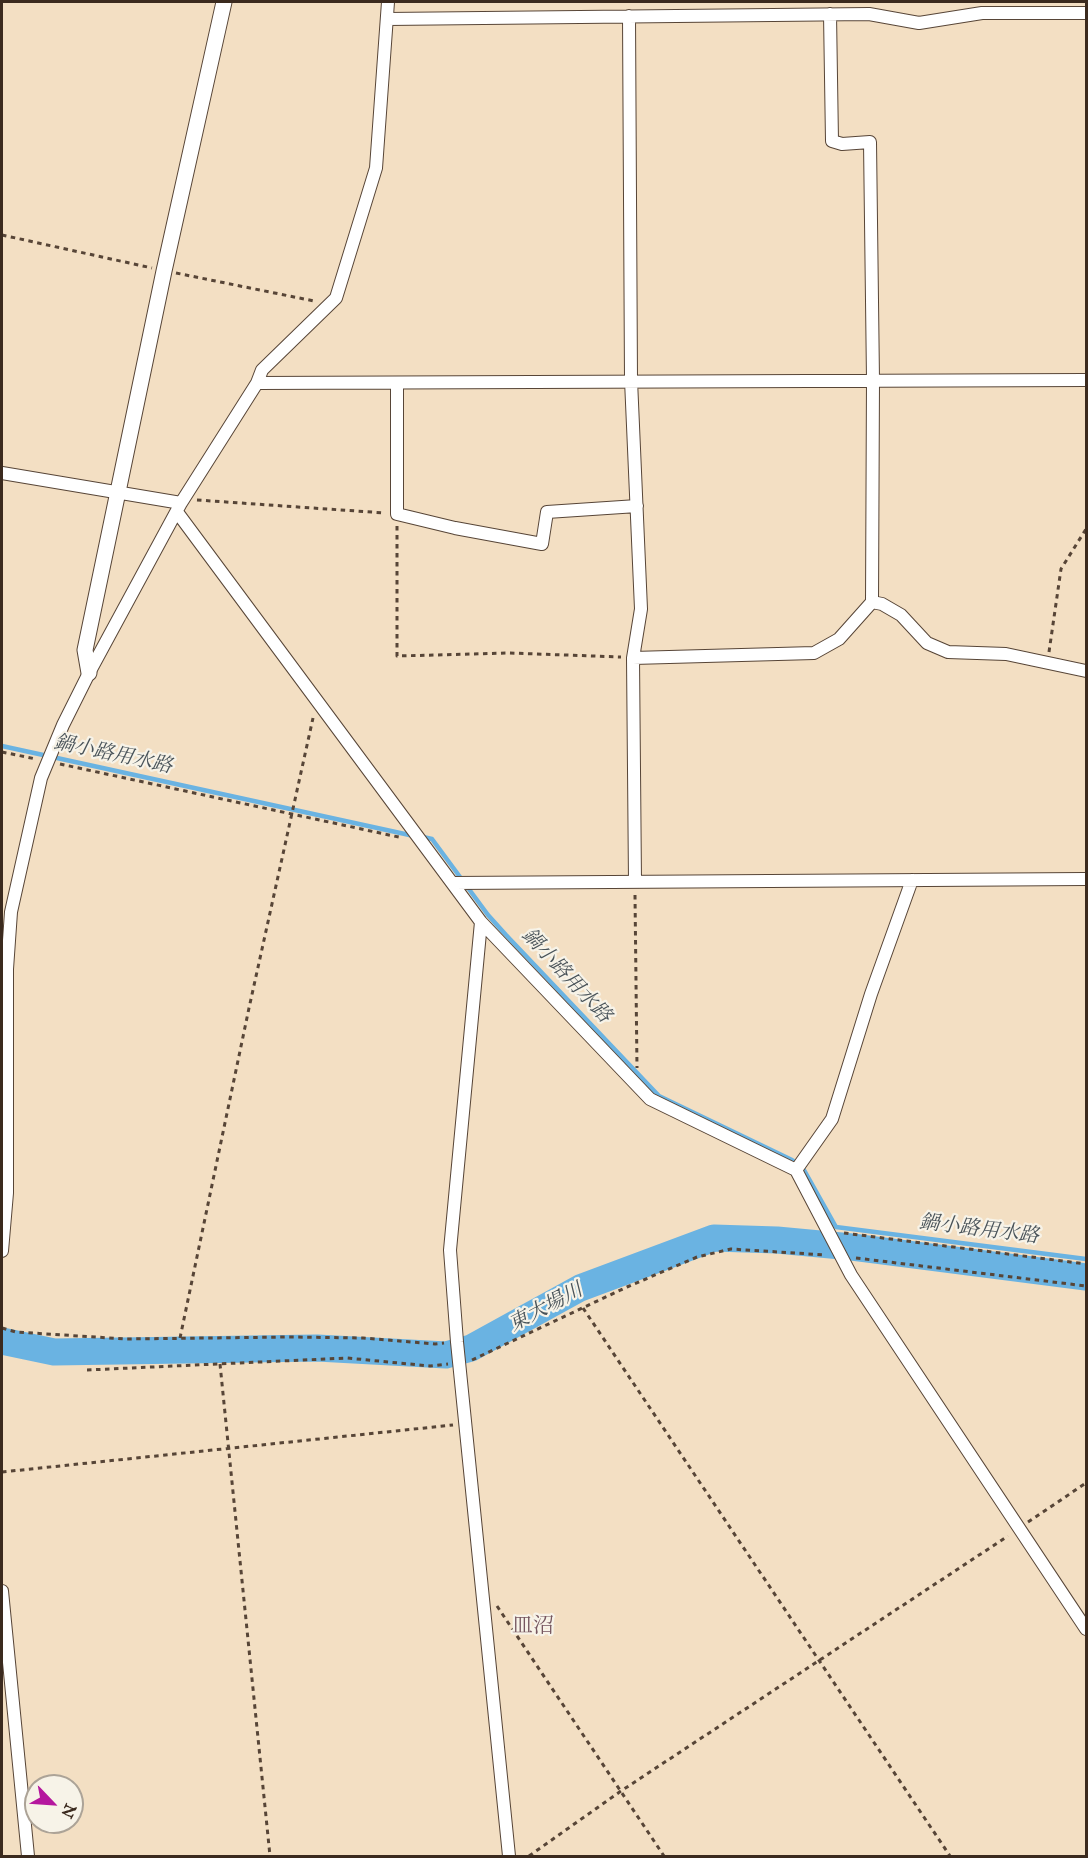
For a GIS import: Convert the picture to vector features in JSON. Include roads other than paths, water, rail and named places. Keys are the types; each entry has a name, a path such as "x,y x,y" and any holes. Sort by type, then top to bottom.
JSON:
{"street":[{"path":"89,673 85,650 161,283 224,2"},
{"path":"2,1251 10,912 41,777 89,673 180,505 257,383 262,370 336,297 376,168 388,2"},
{"path":"387,19 869,14 919,23 982,13 1086,13"},
{"path":"633,658 814,653 839,639 872,602 873,380 870,142 842,144 831,141 830,14"},
{"path":"628,16 631,380 641,609 633,658 635,882"},
{"path":"257,383 1086,380"},
{"path":"397,383 398,514 455,528 542,544 548,512 636,506"},
{"path":"2,473 180,505 319,704 481,922 650,1099 796,1170 841,1256 1018,1529 1086,1629"},
{"path":"872,602 882,604 901,615 927,644 948,652 1006,654 1086,671"},
{"path":"453,883 1086,879"},
{"path":"796,1170 832,1119 871,994 912,880"},
{"path":"481,922 450,1250 457,1342 509,1857"},
{"path":"2,1591 28,1857"}],"waterway":[{"name":"鍋小路用水路","path":"2,746 414,836"},
{"name":"鍋小路用水路","path":"423,837 432,839 488,915 659,1096 792,1160 804,1170 836,1227 1086,1259"},
{"name":"東大場川","path":"2,1341 54,1352 317,1348 446,1355 471,1348 580,1288 714,1238 777,1240 852,1247 1086,1277"}],"district":[{"name":"皿沼","path":"533,1627"}]}
